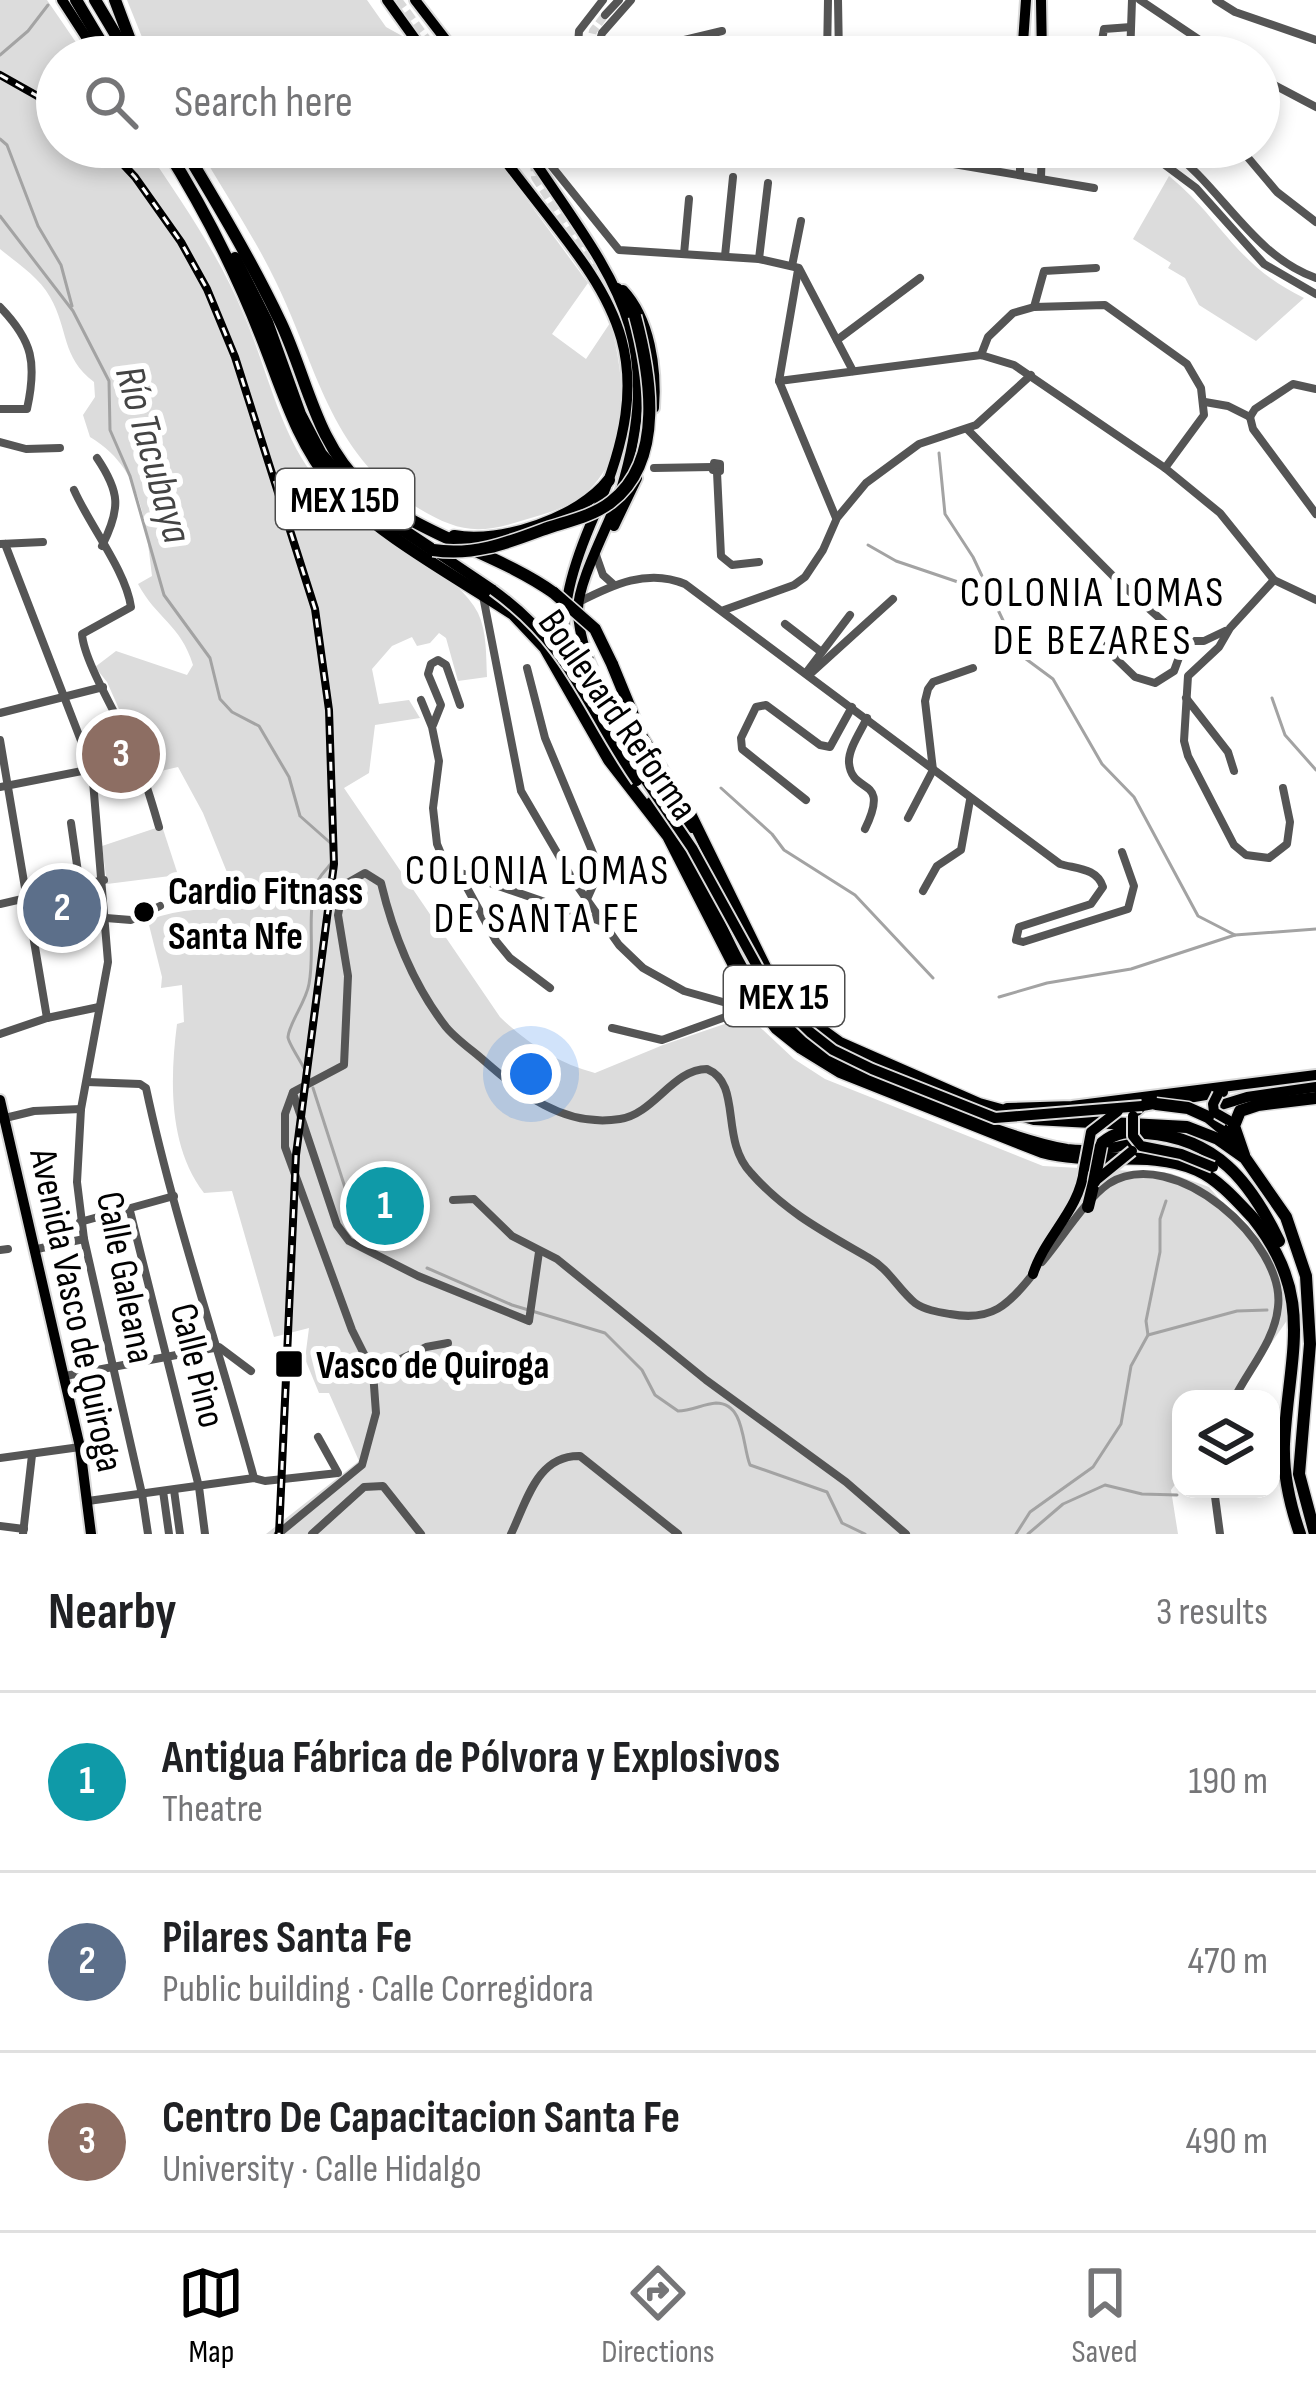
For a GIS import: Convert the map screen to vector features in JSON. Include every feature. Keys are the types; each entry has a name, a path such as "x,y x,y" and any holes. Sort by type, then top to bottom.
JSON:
{"highway":[{"path":"76,0 97,36"},
{"path":"95,0 119,36"},
{"path":"115,0 126,36"},
{"name":"Boulevard Reforma","path":"177,168 210,223 261,335 299,436 317,465 356,508 535,634 609,760 676,848 744,986 764,1013 788,1039 840,1072 1031,1148 1070,1158"},
{"name":"Boulevard Reforma","path":"196,168 253,264 285,331 325,436 361,484 436,533 554,593 595,629 642,737 691,816 765,968 784,997 841,1043 998,1108"},
{"path":"210,223 243,272 321,454 367,506 433,550 462,554 535,533 592,513 626,487 645,438 650,390 635,316 610,292"},
{"path":"436,533 480,540 508,534 566,515 592,501 609,480"},
{"path":"1245,1158 1232,1118 1258,1105 1316,1097"},
{"path":"1149,1105 1188,1108 1208,1117 1238,1142"},
{"name":"MEX 15","path":"998,1108 1034,1120 1187,1126 1245,1158 1286,1217 1306,1276 1310,1344 1298,1474 1315,1534"},
{"path":"1085,1121 1094,1127 1102,1144 1088,1207"},
{"path":"1102,1144 1122,1131 1185,1138 1211,1151 1232,1168 1272,1226 1286,1265"},
{"name":"MEX 15","path":"1070,1158 1150,1161 1197,1170 1244,1209 1286,1265 1297,1295 1300,1330 1284,1460 1300,1534"}],"main road":[{"path":"62,0 85,36"},
{"path":"387,0 413,36"},
{"path":"418,0 443,36"},
{"path":"1023,36 1026,0"},
{"path":"1041,0 1042,36"},
{"name":"MEX 15","path":"512,168 610,292 630,386 626,431 576,558 566,608 564,643 576,698"},
{"name":"MEX 15","path":"544,168 602,273 639,358 637,433 578,607 599,680 632,745 709,856"},
{"path":"597,550 642,466 656,389 637,308 602,273"},
{"path":"433,550 525,614 551,641 614,748 677,836 761,996 783,1022 807,1042 873,1077 1041,1143 1082,1150 1131,1148"},
{"path":"578,607 579,649 618,740 692,848 774,997 833,1049 995,1118 1316,1087"},
{"path":"998,1108 1072,1106 1316,1075"},
{"path":"1232,1118 1214,1112 1213,1104 1243,1083"},
{"name":"Avenida Vasco de Quiroga","path":"0,1100 65,1376 92,1534"},
{"path":"1149,1105 1131,1123 1136,1142 1147,1149 1181,1154 1242,1184"},
{"path":"1033,1274 1082,1186 1091,1132 1121,1109"},
{"path":"1070,1158 1131,1148 1152,1138"},
{"path":"1094,1182 1131,1148"}],"street":[{"path":"579,36 603,0"},
{"path":"605,15 620,0"},
{"path":"601,36 631,0"},
{"path":"827,0 827,36"},
{"path":"838,0 839,36"},
{"path":"1131,36 1136,0 1192,36"},
{"path":"1216,0 1234,12 1316,40"},
{"path":"1103,36 1104,29 1131,27"},
{"path":"701,36 722,31"},
{"path":"1280,88 1316,107"},
{"path":"546,168 616,248 795,267 853,370"},
{"path":"975,168 1094,188"},
{"path":"1020,168 1020,176"},
{"path":"1041,168 1041,177"},
{"path":"1169,168 1196,188 1264,264 1316,293"},
{"path":"1193,168 1264,248 1316,278"},
{"path":"1257,168 1277,192 1316,222"},
{"path":"725,256 733,176"},
{"path":"759,260 769,183"},
{"path":"684,254 689,199"},
{"path":"801,221 779,381 837,518"},
{"path":"1034,307 1044,272 1096,268"},
{"path":"837,340 920,278"},
{"path":"981,355 988,337 1013,313 1034,307 1105,305 1186,364 1198,382 1204,415 1165,468"},
{"path":"0,409 27,409 32,374 24,334 2,312"},
{"path":"779,381 981,355 1031,375 1165,468 1220,513 1274,580 1316,600"},
{"path":"723,610 805,577 837,518 866,483 919,444 942,433 967,429 1031,375"},
{"path":"1250,417 1293,384 1316,389"},
{"path":"1204,402 1250,417 1253,429 1316,514"},
{"path":"967,429 1118,581 1185,641 1213,639 1230,628"},
{"path":"0,442 26,449 60,448"},
{"path":"98,458 116,486 115,512 103,546"},
{"path":"654,468 714,470 721,556 732,565 759,562"},
{"path":"74,490 122,575 131,607 82,634 83,652 138,760 159,827"},
{"path":"3,544 43,542"},
{"name":"Calle Galeana","path":"3,544 92,769 104,880 107,978 80,1109 77,1182 80,1222 148,1534"},
{"path":"597,550 603,575 613,584"},
{"path":"578,607 613,584 647,578 678,580 1060,864 1093,872 1101,879 1103,887 1091,904 1019,927 1016,940 1024,942 1128,909 1135,886 1122,852"},
{"path":"1274,580 1219,647 1188,676 1184,741 1234,845 1246,855 1269,858 1287,844 1290,821 1283,788"},
{"path":"482,594 521,791 572,880 631,956 662,980 764,1013"},
{"path":"808,674 893,599"},
{"path":"808,674 850,615"},
{"path":"784,624 820,651"},
{"path":"1098,641 1136,677 1155,683 1174,671 1185,641"},
{"path":"432,727 441,705 428,674 431,664 438,660 446,664 460,705"},
{"path":"527,668 545,738 599,870 588,897"},
{"path":"908,818 933,770 925,701 928,689 933,682 973,668"},
{"path":"0,712 104,687"},
{"path":"1185,697 1228,752 1234,771"},
{"path":"421,700 439,761 436,844 460,873 496,941 510,958 550,988"},
{"path":"806,800 742,749 741,738 756,707 766,705 820,745 830,747 852,707"},
{"path":"865,829 875,796 852,772 849,757 867,718"},
{"path":"0,740 47,1018"},
{"path":"5,786 138,760"},
{"path":"922,891 937,866 961,850 970,800"},
{"path":"71,823 80,886"},
{"path":"599,870 617,863 646,878"},
{"path":"279,1534 362,1465 376,1413 373,1372 352,1330 285,1147 285,1114 297,1089 344,1065 348,976 338,915 344,885 365,873 381,884 390,921 447,1028 522,1094 550,1110 615,1120 632,1117 691,1072 716,1073 728,1091 731,1138 748,1171 797,1218 874,1260 924,1308 962,1317 996,1313 1010,1304 1033,1274"},
{"path":"460,873 604,922"},
{"path":"0,904 104,880"},
{"path":"106,918 130,920 160,906"},
{"path":"0,1034 99,1006"},
{"path":"612,1028 662,1040 745,1010"},
{"path":"87,1082 146,1088 155,1140 254,1478"},
{"path":"297,1089 338,1226 349,1241 418,1276 529,1322 539,1252"},
{"path":"5,1118 80,1109"},
{"path":"1049,1247 1108,1184 1121,1179 1175,1178 1213,1198 1256,1246 1275,1278 1278,1310 1271,1333 1239,1390"},
{"path":"80,1222 174,1196"},
{"path":"453,1200 473,1199 512,1236 557,1259 706,1380 846,1482 906,1534"},
{"name":"Calle Pino","path":"130,1210 199,1486 205,1534"},
{"path":"37,1249 84,1238"},
{"path":"373,1372 426,1347 448,1343"},
{"path":"65,1376 219,1346 251,1370"},
{"path":"88,1502 254,1478 265,1481 338,1473 318,1437"},
{"path":"0,1458 80,1448"},
{"path":"0,1526 23,1532 32,1455"},
{"path":"511,1534 548,1463 571,1455 580,1456 678,1534"},
{"path":"304,1514 312,1534 373,1484 382,1486 421,1534"},
{"path":"174,1490 180,1534"},
{"path":"163,1492 169,1534"},
{"path":"1215,1498 1220,1534"}],"shaded area":[{"path":"0,0 47,0 72,36 36,36 36,168 159,168 233,291 283,421 304,462 335,498 448,579 478,613 485,636 487,677 458,681 446,638 439,633 430,643 417,646 412,637 392,646 372,669 379,704 409,700 420,718 375,725 369,773 344,788 500,1017 544,1051 595,1073 748,1016 794,1059 825,1079 1043,1166 1170,1173 1209,1187 1274,1263 1290,1316 1239,1390 1172,1390 1171,1490 1178,1534 266,1534 359,1461 329,1393 319,1393 305,1359 309,1328 274,1337 232,1191 204,1193 192,1175 178,1133 173,1067 177,1024 184,1022 182,985 161,988 148,921 237,897 203,813 178,767 148,774 107,682 95,667 116,651 187,675 193,665 182,640 138,584 152,576 138,497 121,464 90,437 83,415 95,397 94,382 76,363 45,290 0,249"},
{"path":"127,0 367,0 386,27 402,36 142,36"},
{"path":"211,168 503,168 588,283 552,334 586,359 610,323 619,365 621,410 619,432 604,472 575,500 507,525 466,528 413,505 362,460 344,433 249,231"},
{"path":"1169,176 1261,271 1304,298 1256,341 1199,305 1185,278 1168,268 1171,263 1133,239"},
{"path":"162,826 178,875 107,884 102,846"}],"waterway":[{"path":"0,55 48,5"},
{"path":"0,139 7,145 38,226 61,265 72,306"},
{"name":"Río Tacubaya","path":"0,216 73,311 109,381 110,430 130,476 164,595 210,658 220,699 232,712 259,726 289,777 300,816 335,847 315,888 309,984 288,1037 309,1079"},
{"path":"939,453 945,514 973,557 1008,631 1026,659 1053,679 1102,764 1134,797 1198,916 1235,935"},
{"path":"868,545 896,561 958,582 994,607"},
{"path":"1272,698 1285,735 1316,770"},
{"path":"721,788 784,850 855,895 933,978"},
{"path":"999,997 1047,983 1131,969 1235,935 1316,929"},
{"name":"Río Tacubaya","path":"313,1088 358,1228"},
{"path":"1016,1534 1030,1512 1093,1467 1121,1424 1131,1366 1148,1335 1146,1321 1166,1201"},
{"name":"Río Tacubaya","path":"427,1268 512,1305 605,1333 642,1370 655,1395 678,1411 725,1405 737,1417 750,1465 827,1492 842,1523 865,1534"},
{"path":"1148,1335 1237,1311 1267,1310"},
{"path":"1028,1534 1063,1504 1105,1485 1172,1495"}],"tunnel":[{"path":"397,0 424,36"},
{"path":"592,36 605,15"},
{"path":"535,168 536,177 596,271"}],"railway":[{"path":"0,75 36,95"},
{"path":"127,168 181,242 235,357 315,609 329,710 334,864 296,1155 279,1534"}],"place":[{"name":"Centro De Capacitacion Santa Fe","path":"121,754"},
{"name":"Pilares Santa Fe","path":"62,908"},
{"name":"Cardio Fitnass Santa Nfe","path":"144,912"},
{"name":"Antigua Fábrica de Pólvora y Explosivos","path":"385,1206"},
{"name":"Vasco de Quiroga","path":"289,1364"}],"district":[{"name":"COLONIA LOMAS DE BEZARES","path":"1093,615"},
{"name":"COLONIA LOMAS DE SANTA FE","path":"538,893"}]}
